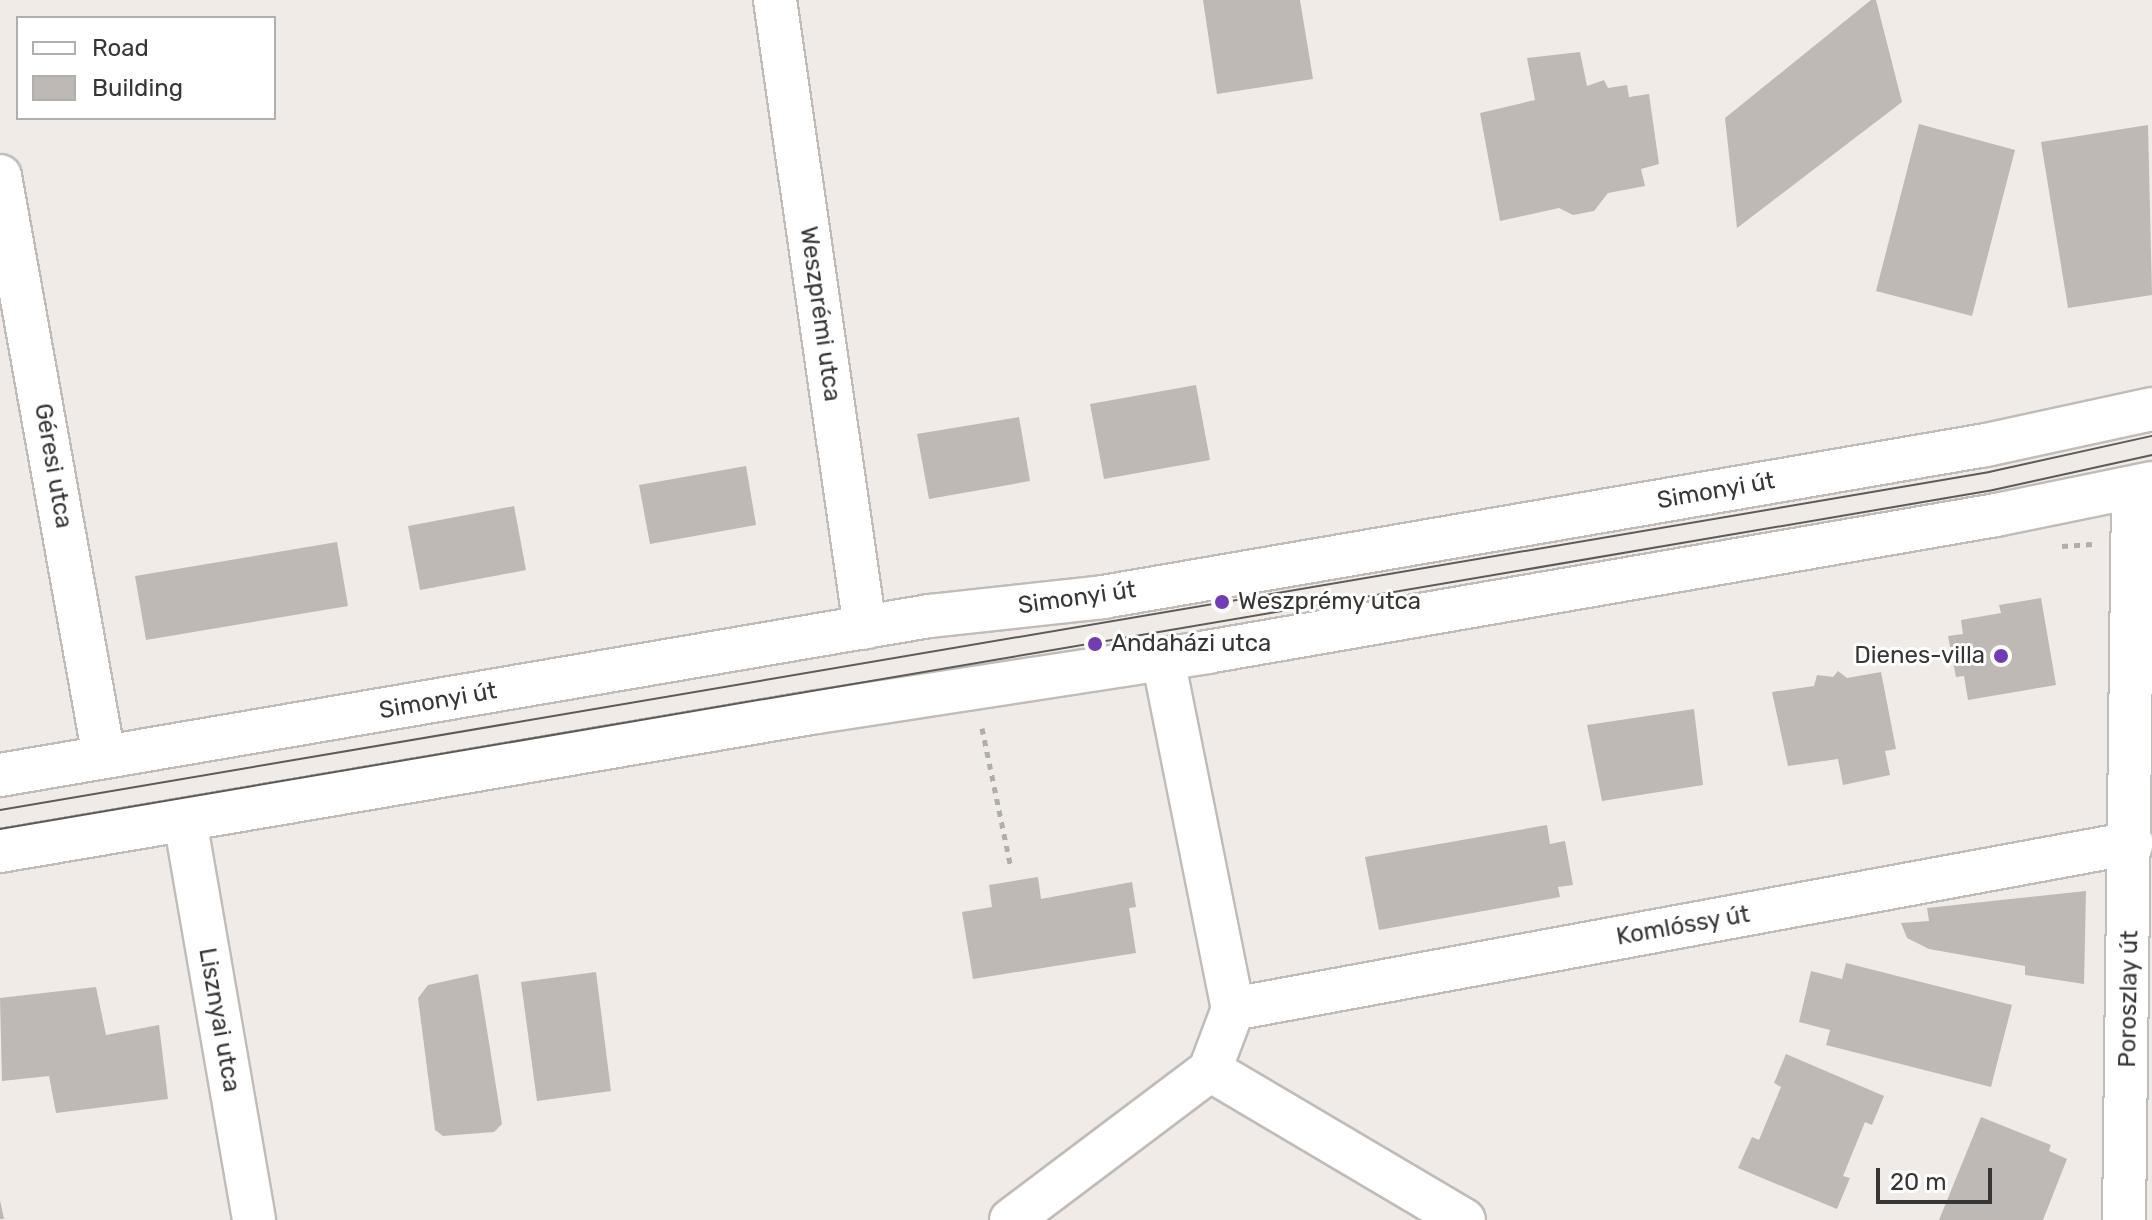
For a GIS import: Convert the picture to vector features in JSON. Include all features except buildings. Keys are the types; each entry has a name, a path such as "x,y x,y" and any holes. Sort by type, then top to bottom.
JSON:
{"street":[{"name":"Weszprémi utca","path":"775,0 865,628"},
{"name":"Géresi utca","path":"0,176 104,757"},
{"name":"Simonyi út","path":"0,775 865,628 1103,597 1986,445 2152,409"},
{"path":"0,851 1163,659 2142,486"},
{"name":"Poroszlay út","path":"2124,1220 2139,1150 2132,843 2142,486"},
{"path":"1011,1220 1210,1070 1233,1009 1163,659"},
{"name":"Lisznyai utca","path":"185,820 254,1220"},
{"name":"Komlóssy út","path":"1233,1009 2132,843"},
{"path":"1210,1070 1464,1220"}],"path":[{"path":"983,731 1011,868"}],"tram line":[{"path":"0,810 1989,472 2152,436"},
{"path":"0,829 1993,490 2152,455"}],"place":[{"name":"Weszprémy utca","path":"1222,602"},
{"name":"Andaházi utca","path":"1095,644"},
{"name":"Dienes-villa","path":"2001,656"}]}
